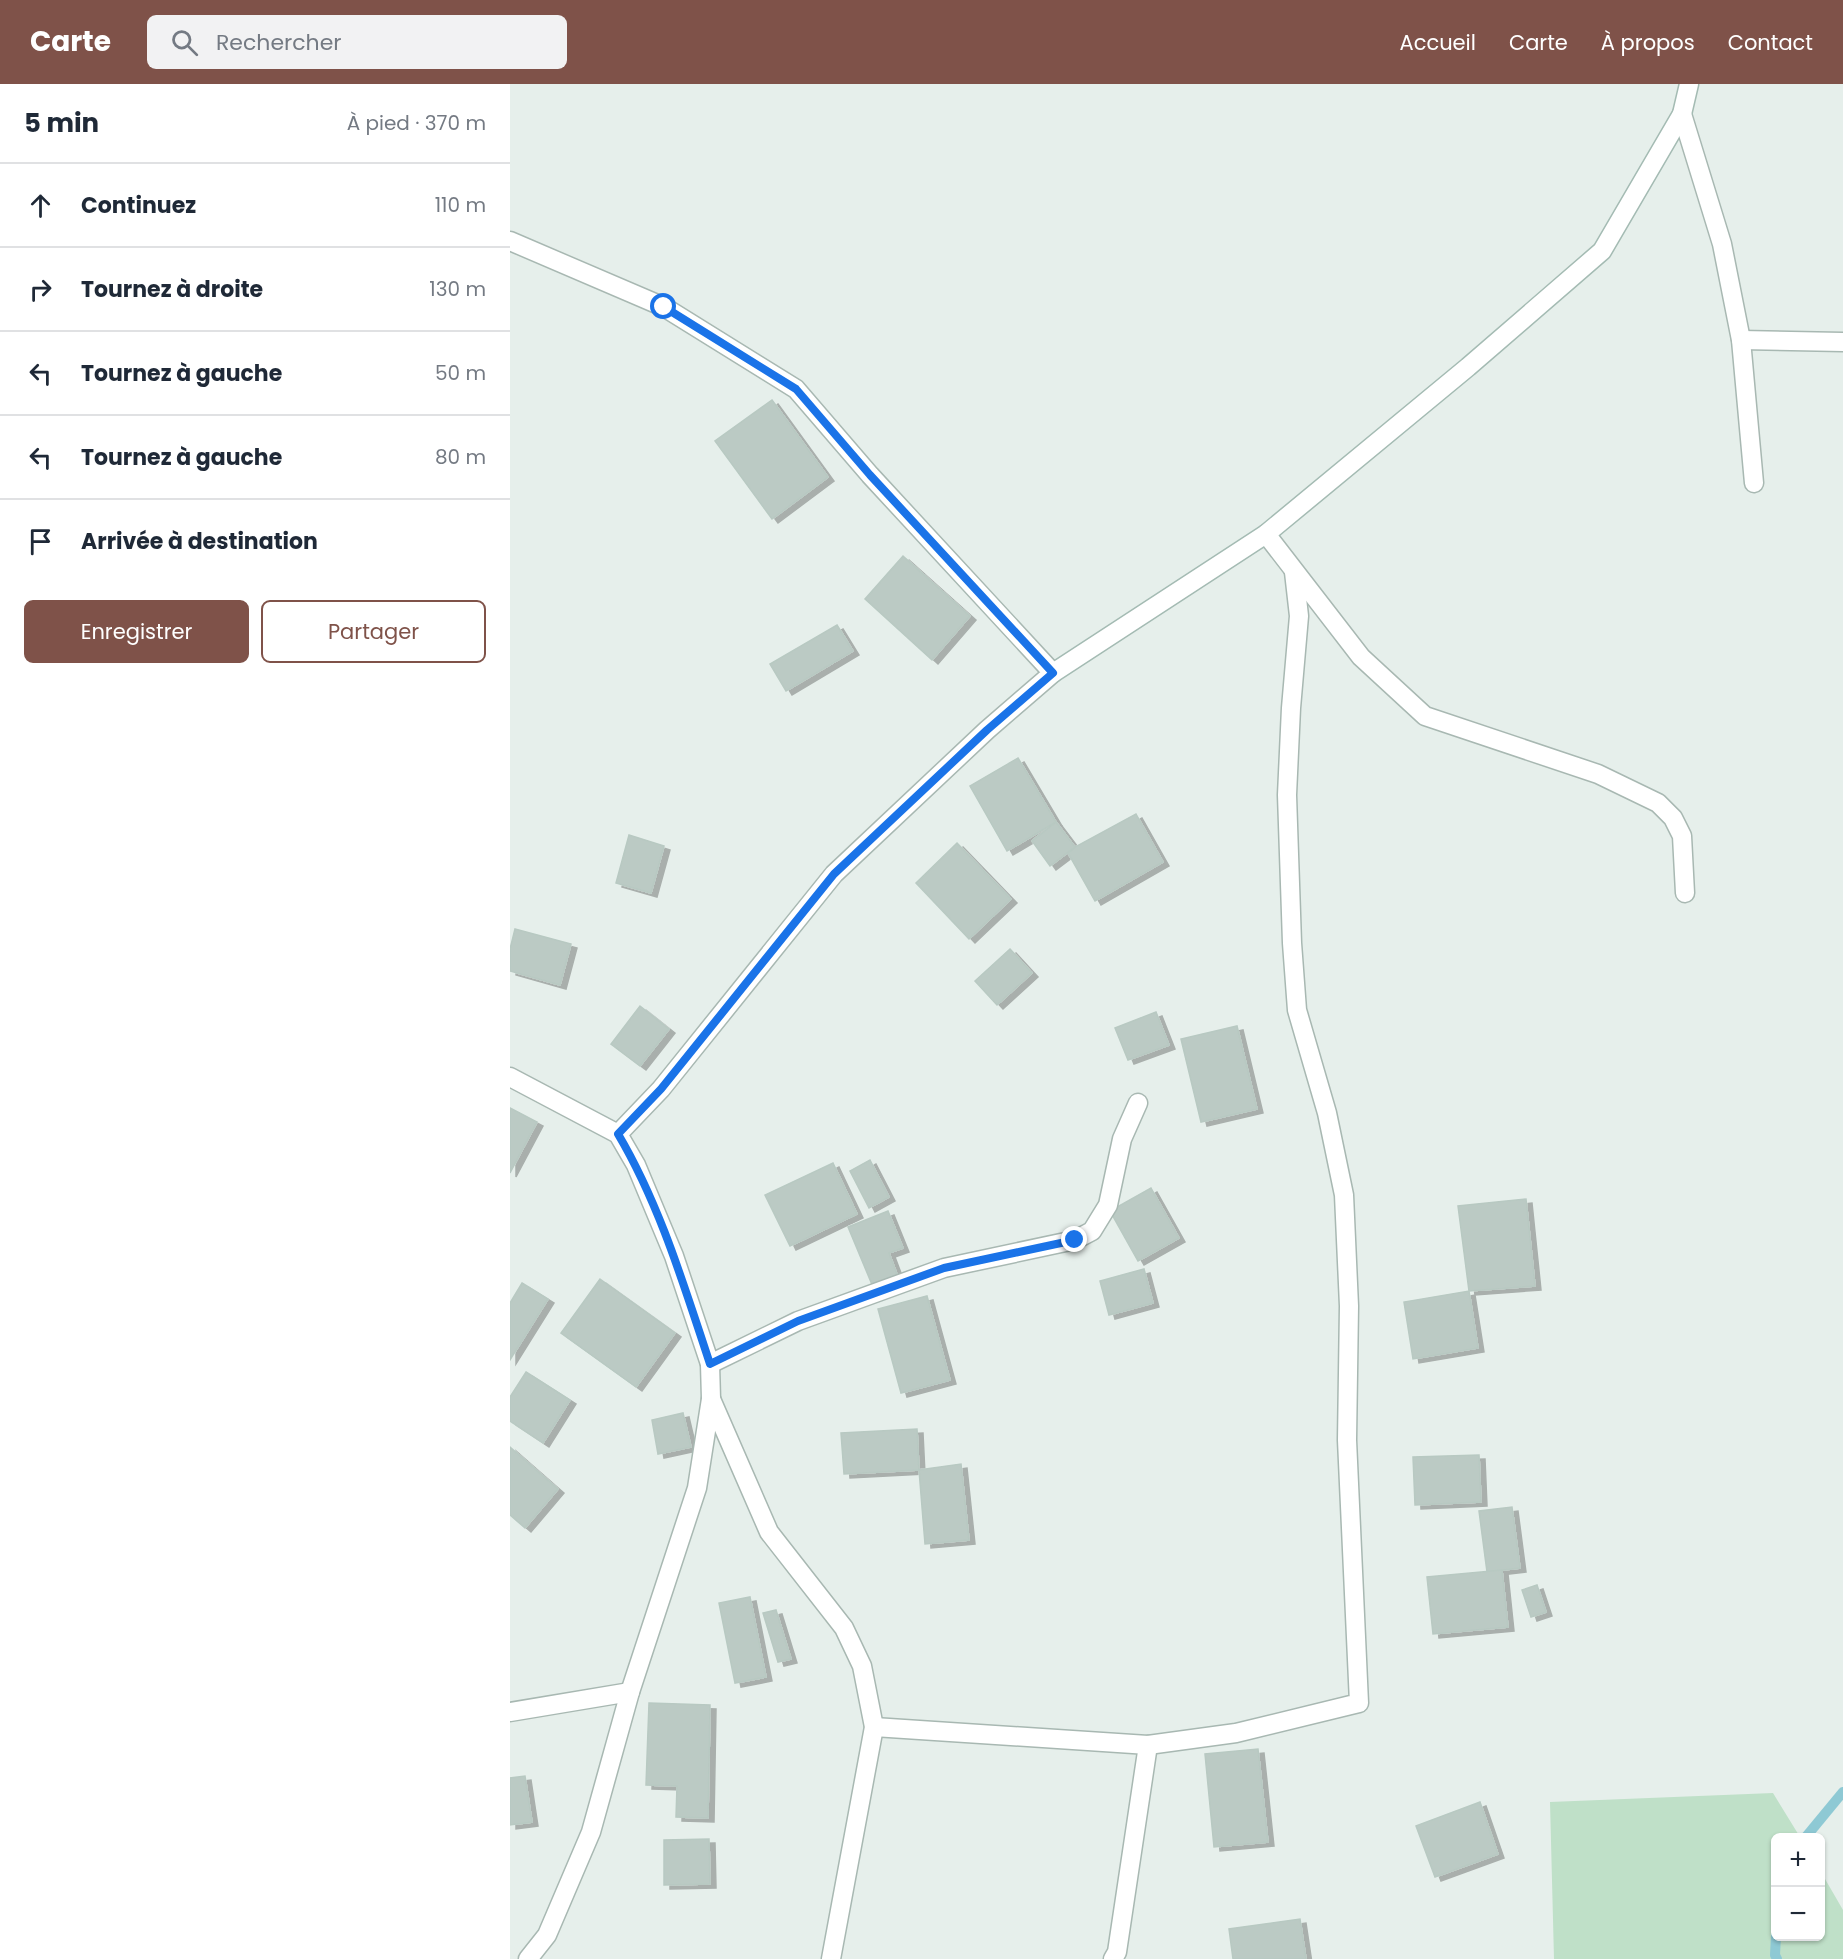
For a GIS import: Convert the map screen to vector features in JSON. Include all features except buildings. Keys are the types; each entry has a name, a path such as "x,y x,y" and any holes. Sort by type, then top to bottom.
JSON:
{"street":[{"path":"618,1134 661,1089 834,874 987,730 1053,673 1266,534 1468,367 1602,251 1682,114 1689,84"},
{"path":"1682,114 1722,244 1741,340 1754,483"},
{"path":"510,241 664,307 796,389 870,475 1053,673"},
{"path":"1741,340 1843,342"},
{"path":"1266,534 1361,657 1425,716 1598,774 1658,803 1673,818 1682,836 1685,893"},
{"path":"874,1727 1148,1745 1236,1733 1359,1704 1347,1440 1349,1306 1344,1195 1327,1113 1297,1010 1292,944 1287,795 1291,708 1299,616 1294,572"},
{"path":"510,1077 618,1134 636,1165 674,1256 710,1364 711,1399 697,1488 630,1692 591,1832 547,1935 528,1959"},
{"path":"710,1364 798,1321 944,1268 1075,1240 1092,1231 1108,1205 1122,1139 1138,1103"},
{"path":"711,1399 769,1532 844,1628 862,1666 874,1727 831,1959"},
{"path":"510,1712 630,1692"},
{"path":"1113,1959 1117,1952 1148,1745"}],"green space":[{"path":"1773,1793 1798,1833 1771,1833 1771,1941 1825,1941 1825,1879 1843,1910 1843,1959 1554,1959 1550,1802"}],"waterway":[{"path":"1809,1833 1843,1792"},
{"path":"1776,1941 1777,1959"}],"route":[{"path":"664,307 796,389 870,475 1053,673 987,730 834,874 661,1089 618,1134 636,1165 674,1256 710,1364 798,1321 944,1268 1075,1240"}]}
